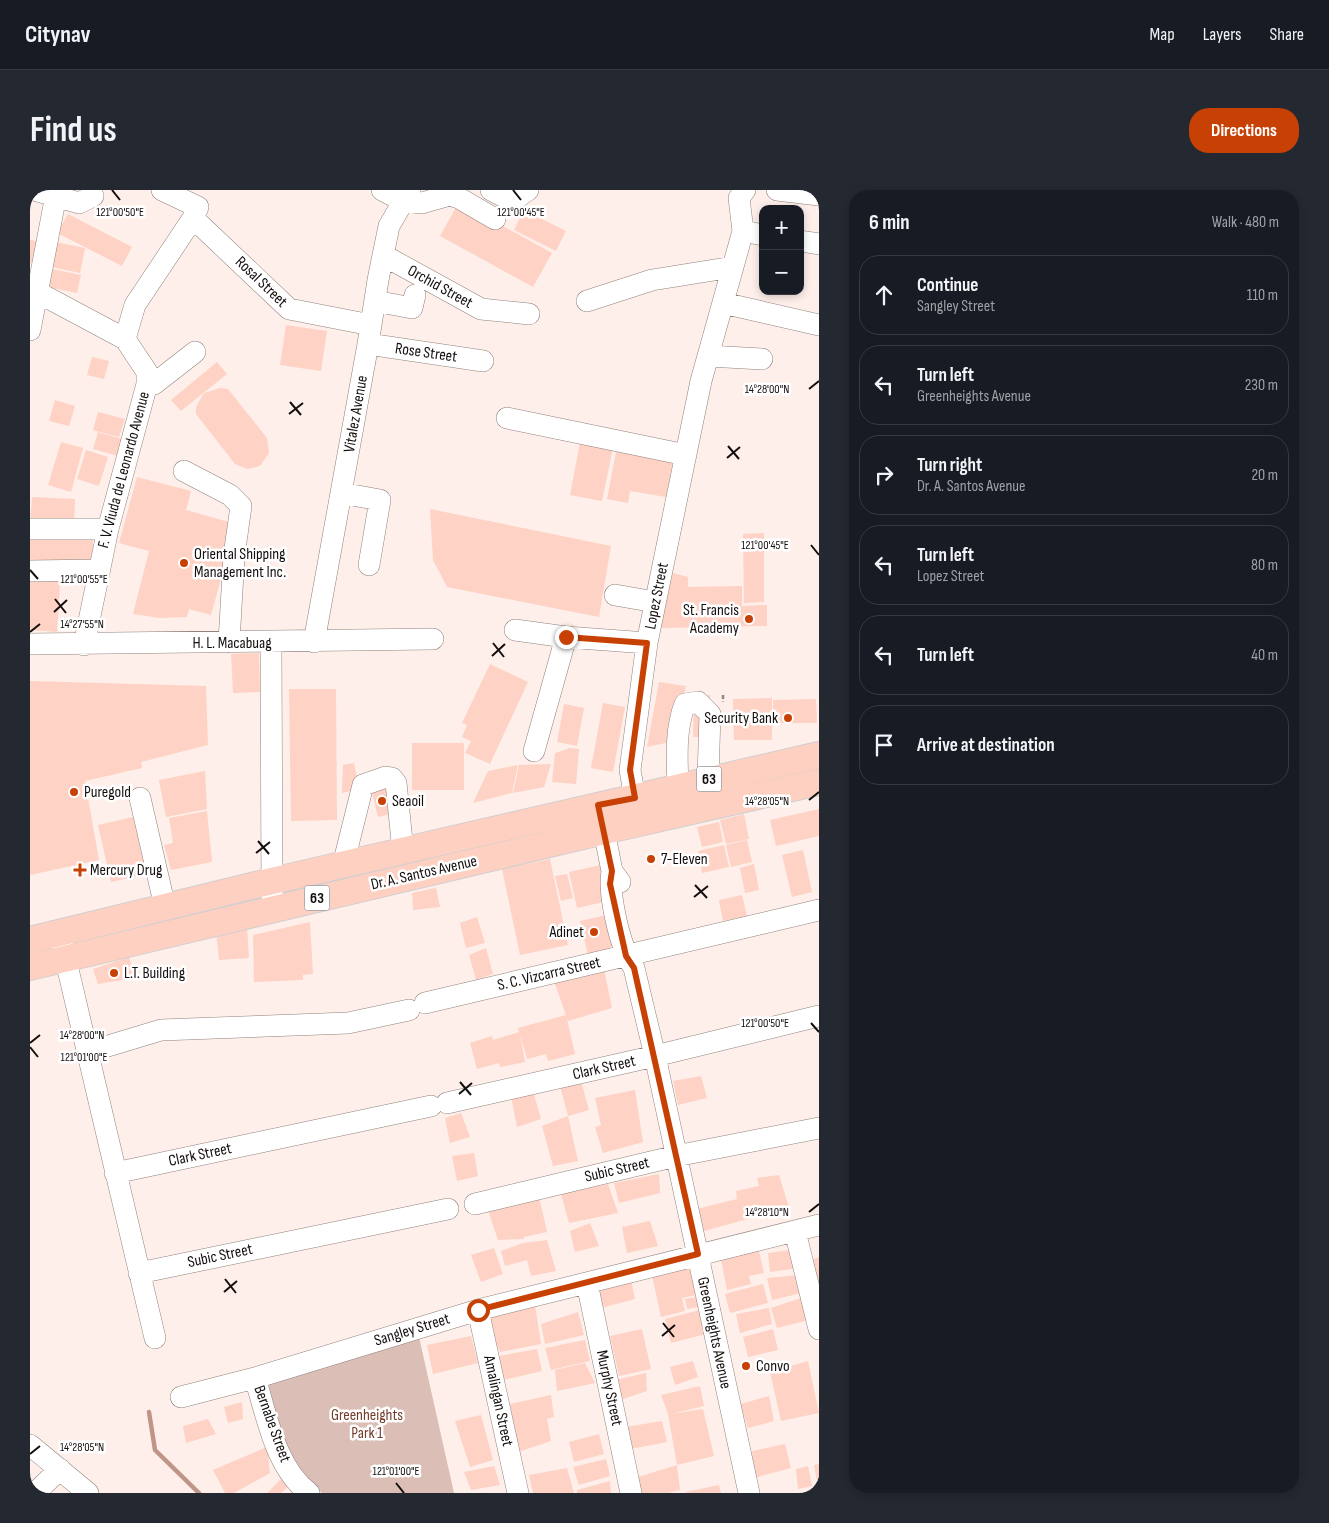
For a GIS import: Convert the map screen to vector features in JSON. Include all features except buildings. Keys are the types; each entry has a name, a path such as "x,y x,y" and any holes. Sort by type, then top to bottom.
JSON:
{"main road":[{"name":"Dr. A. Santos Avenue","path":"30,940 272,881 635,798 708,779 819,755"},
{"name":"Dr. A. Santos Avenue","path":"30,967 66,957 819,782"}],"street":[{"path":"34,190 56,193 79,203 93,196"},
{"name":"Rosal Street","path":"162,190 195,213 289,309 370,335"},
{"path":"382,190 406,196 422,203 450,195 459,198 495,219"},
{"path":"491,190 512,201 528,190"},
{"path":"745,190 739,198 753,233"},
{"path":"777,190 819,195"},
{"path":"30,330 56,193"},
{"name":"Vitalez Avenue","path":"314,642 383,255 389,226 406,196"},
{"path":"126,339 135,305 195,213"},
{"name":"Lopez Street","path":"635,798 630,770 647,643 655,602 708,356 733,267 753,233"},
{"path":"804,242 819,244"},
{"name":"Orchid Street","path":"383,255 481,309 529,314"},
{"path":"587,301 652,280 733,267"},
{"name":"F. V. Viuda de Leonardo Avenue","path":"37,292 126,339 147,372 147,384 108,529 84,645"},
{"path":"374,301 412,308 415,295"},
{"path":"723,303 819,325"},
{"name":"Rose Street","path":"370,335 483,361"},
{"path":"147,384 154,384 196,352"},
{"path":"708,356 762,359"},
{"path":"507,418 686,455"},
{"path":"184,471 230,495 241,506 234,556 229,642"},
{"path":"342,493 380,500 369,565"},
{"path":"30,529 108,529"},
{"path":"30,571 99,570"},
{"path":"615,595 655,602"},
{"path":"515,630 566,637 647,643"},
{"path":"534,751 566,637"},
{"name":"H. L. Macabuag","path":"30,644 271,643 433,639"},
{"path":"271,643 272,909"},
{"path":"678,787 677,756 682,712 685,704 690,702 698,702 710,714 708,779"},
{"path":"343,865 363,785 386,777 392,778 396,783 403,851"},
{"path":"140,798 165,907"},
{"name":"Greenheights Avenue","path":"598,805 612,871 620,882 632,959 655,1056 748,1493"},
{"name":"S. C. Vizcarra Street","path":"88,1052 161,1030 348,1023 632,959 819,910"},
{"path":"59,932 155,1338"},
{"name":"Clark Street","path":"115,1173 439,1105 655,1056 819,1016"},
{"name":"Subic Street","path":"475,1204 676,1156 819,1128"},
{"name":"Subic Street","path":"139,1273 448,1209"},
{"name":"Sangley Street","path":"181,1397 255,1378 478,1310 819,1224"},
{"path":"795,1230 819,1329"},
{"name":"Murphy Street","path":"587,1283 631,1493"},
{"name":"Amalingan Street","path":"478,1310 518,1493"},
{"name":"Bernabe Street","path":"255,1378 278,1449 289,1470 309,1493"},
{"path":"30,1446 88,1493"},
{"path":"35,1493 60,1469"}],"green space":[{"name":"Greenheights Park 1","path":"419,1337 454,1493 322,1493 309,1481 291,1457 279,1429 266,1383"}],"waterway":[{"path":"149,1412 155,1450 199,1493"}],"place":[{"name":"Oriental Shipping Management Inc.","path":"184,563"},
{"name":"St. Francis Academy","path":"749,619"},
{"name":"Security Bank","path":"788,718"},
{"name":"Puregold","path":"74,792"},
{"name":"Seaoil","path":"382,801"},
{"name":"7-Eleven","path":"651,859"},
{"name":"Mercury Drug","path":"80,870"},
{"name":"Adinet","path":"594,932"},
{"name":"L.T. Building","path":"114,973"},
{"name":"Convo","path":"746,1366"}],"route":[{"path":"478,1310 698,1254 634,968 626,956 610,884 612,871 598,805 635,798 630,770 647,643 566,637"}]}
